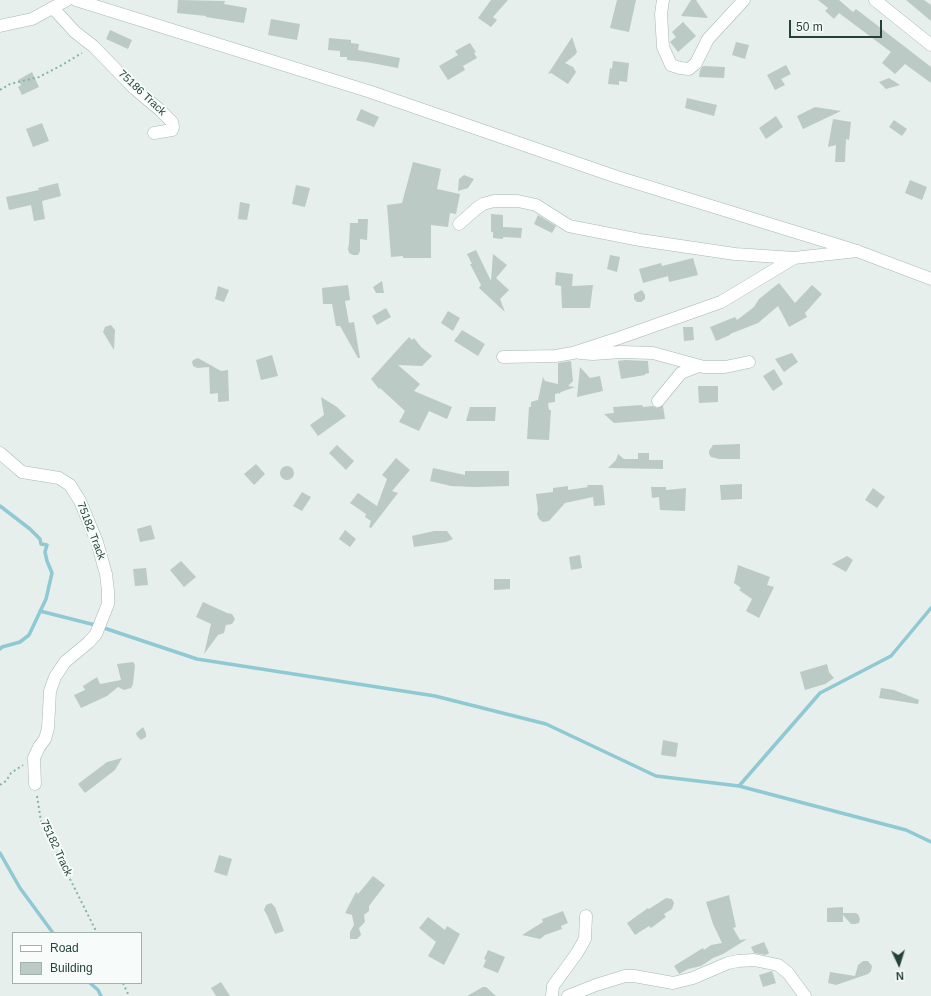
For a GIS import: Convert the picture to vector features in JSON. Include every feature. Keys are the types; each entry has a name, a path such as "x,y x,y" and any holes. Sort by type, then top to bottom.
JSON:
{"street":[{"path":"0,26 32,19 67,0"},
{"path":"76,0 371,92 617,177 857,251 931,279"},
{"path":"663,0 663,47 671,65 689,69 696,63 708,39 744,0"},
{"path":"875,0 931,45"},
{"path":"53,8 75,32 93,46"},
{"name":"75186 Track","path":"93,46 172,122 172,130 154,133"},
{"path":"459,224 483,204 494,201 518,201 536,205 569,226 640,240 735,254 794,258 857,251"},
{"path":"504,356 546,357 573,353 619,338 721,302 794,258"},
{"path":"573,353 653,353 699,366 721,367 749,362"},
{"path":"658,401 681,373 699,366"},
{"name":"75182 Track","path":"0,453 22,472 59,478 70,485 80,501 97,542 106,574 108,591 108,604 96,634 90,642 65,662 55,677 50,691 48,728 45,739 34,758"},
{"path":"34,758 36,784"},
{"path":"552,996 551,991 553,986 577,953 585,939 586,916"},
{"path":"568,996 625,976 634,976 673,983 693,978 738,961 754,960 778,965 788,973 805,996"}],"path":[{"path":"0,90 10,84 39,77 93,46"},
{"path":"0,785 6,781 11,773 34,758"},
{"name":"75182 Track","path":"36,784 41,821 96,932"},
{"path":"123,984 129,996"}],"building":[{"path":"178,0 225,1 224,4 247,8 244,23 206,16 177,13"},
{"path":"491,0 508,0 493,17 497,20 491,27 478,18"},
{"path":"617,0 636,0 629,32 610,28"},
{"path":"691,0 696,0 708,18 681,16"},
{"path":"818,0 839,0 853,12 856,9 931,67 931,83 905,64 895,74 882,63 891,52 839,13 834,19 825,11 828,8"},
{"path":"906,0 924,0 931,5 931,21"},
{"path":"271,19 300,24 297,40 268,35"},
{"path":"683,22 696,36 678,52 670,42 676,37 672,32"},
{"path":"110,30 132,40 128,49 106,39"},
{"path":"572,37 577,52 565,63 573,67 576,72 568,84 551,73 548,74"},
{"path":"329,38 351,40 351,43 359,44 358,50 400,58 398,68 347,60 347,57 340,57 340,51 328,50"},
{"path":"736,42 749,45 745,59 732,55"},
{"path":"470,43 476,52 474,53 477,58 463,66 465,70 448,80 439,66 458,55 455,51"},
{"path":"613,61 629,63 627,82 619,81 619,85 608,84 610,68 612,69"},
{"path":"786,65 791,74 781,79 785,85 775,90 767,75"},
{"path":"703,66 725,67 724,78 699,77 700,70"},
{"path":"32,72 39,87 22,95 18,87 21,85 18,80"},
{"path":"889,78 900,85 886,89 879,82"},
{"path":"687,98 717,105 714,116 685,108"},
{"path":"815,107 841,111 803,129 797,116"},
{"path":"361,109 379,117 374,127 356,120"},
{"path":"776,116 783,127 766,139 759,128"},
{"path":"833,119 851,122 849,140 846,139 845,162 835,162 836,145 828,147"},
{"path":"894,120 907,129 902,136 889,127"},
{"path":"42,123 49,141 33,147 26,129"},
{"path":"413,162 441,169 437,189 460,194 456,214 450,213 448,227 431,225 431,258 403,258 403,256 391,257 387,205 402,203"},
{"path":"464,175 474,179 468,188 458,191 459,179"},
{"path":"910,180 927,187 922,200 905,193"},
{"path":"58,183 61,196 42,201 45,219 34,221 31,205 9,210 6,197 39,190 38,188"},
{"path":"296,185 310,188 305,207 292,204"},
{"path":"240,202 250,204 247,220 238,219"},
{"path":"491,214 503,215 503,227 522,228 521,238 493,238 493,232 491,232"},
{"path":"538,215 556,226 552,233 534,224"},
{"path":"358,219 368,219 367,240 360,239 360,251 358,255 353,255 349,253 348,249 350,223 358,223"},
{"path":"476,250 491,281 493,254 507,265 496,278 509,290 500,299 505,312 479,288 481,285 470,264 472,264 467,254"},
{"path":"610,255 620,257 617,272 607,269"},
{"path":"693,258 698,275 669,282 668,276 643,283 639,269 661,263 662,266"},
{"path":"556,272 573,274 572,286 593,285 590,308 562,308 561,286 555,285"},
{"path":"382,281 384,293 376,293 373,287"},
{"path":"779,283 795,303 812,285 822,294 805,313 807,317 789,327 778,306 758,323 716,341 710,327 735,317 737,320 754,307 759,299"},
{"path":"348,285 350,300 345,301 349,323 354,322 360,358 358,358 340,326 336,326 332,304 323,304 322,288"},
{"path":"218,286 229,290 224,302 215,299"},
{"path":"642,290 645,295 645,299 641,302 637,302 634,299 634,294"},
{"path":"386,308 391,317 377,325 372,316"},
{"path":"448,311 460,318 453,331 441,323"},
{"path":"111,325 115,330 114,350 103,332 105,327"},
{"path":"683,327 693,327 694,340 684,341"},
{"path":"462,330 485,344 478,356 454,341"},
{"path":"409,337 412,340 414,338 421,347 432,356 422,366 398,365 420,384 414,391 452,407 447,419 429,411 419,431 399,422 405,411 380,388 379,389 371,379"},
{"path":"792,353 798,362 784,372 775,359"},
{"path":"272,355 278,376 261,380 256,360"},
{"path":"198,358 221,371 228,370 229,401 218,402 218,393 210,394 209,367 197,368 193,366 193,360"},
{"path":"571,361 573,381 568,386 575,387 559,394 555,394 555,402 548,403 549,410 551,410 549,440 527,439 529,407 531,407 531,402 538,400 543,377 545,381 558,384 558,363"},
{"path":"618,361 648,361 649,373 621,379"},
{"path":"580,367 590,378 600,376 603,391 577,397"},
{"path":"774,369 783,384 773,391 763,376"},
{"path":"698,386 718,386 718,402 699,403"},
{"path":"321,397 337,407 346,416 318,436 310,425 324,415"},
{"path":"642,405 643,407 653,406 657,408 663,406 665,419 614,423 604,414 614,413 613,407"},
{"path":"470,407 496,407 495,421 466,421"},
{"path":"740,444 740,459 719,459 711,457 709,454 709,451 713,445"},
{"path":"337,445 354,461 346,470 329,453"},
{"path":"638,453 649,453 649,460 663,460 663,469 608,468 616,460 618,454 624,459 638,459"},
{"path":"396,458 410,470 392,491 398,493 371,528 369,527 371,521 365,517 366,514 350,503 358,493 377,506 387,479 382,475"},
{"path":"256,464 265,474 254,485 244,474"},
{"path":"287,466 292,468 294,473 292,478 287,480 282,478 280,473 282,468"},
{"path":"433,468 465,475 465,471 509,471 509,486 451,486 430,481"},
{"path":"742,484 742,499 721,500 720,485"},
{"path":"587,485 603,485 605,505 594,506 593,497 565,503 549,521 543,522 539,519 537,514 536,494 553,492 553,488 568,486 568,490 588,487"},
{"path":"651,487 666,487 666,490 686,488 685,511 660,510 659,497 652,498"},
{"path":"873,488 885,497 877,508 865,500"},
{"path":"302,492 311,497 302,511 293,506"},
{"path":"151,525 155,539 140,542 137,529"},
{"path":"345,530 356,539 350,547 339,539"},
{"path":"434,531 447,531 453,539 446,542 414,547 412,536"},
{"path":"580,555 582,568 571,570 569,557"},
{"path":"847,556 853,560 846,572 832,564"},
{"path":"181,561 196,577 184,587 170,570"},
{"path":"738,565 770,577 767,585 774,587 759,618 746,611 752,599 739,590 741,588 734,583"},
{"path":"146,568 148,585 135,586 133,569"},
{"path":"494,579 510,579 510,589 494,590"},
{"path":"203,602 232,614 235,619 232,624 226,625 224,633 218,635 204,654 211,624 196,617"},
{"path":"133,662 135,665 133,684 131,688 124,690 118,687 107,696 81,708 74,695 85,690 83,686 97,677 100,684 121,680 117,664"},
{"path":"827,664 829,672 834,678 825,684 805,690 800,672"},
{"path":"881,688 894,690 919,700 918,704 879,698"},
{"path":"143,727 146,737 141,740 136,733"},
{"path":"663,740 678,743 676,757 661,755"},
{"path":"122,758 115,770 85,793 78,784 107,762"},
{"path":"219,855 232,859 227,876 214,872"},
{"path":"373,876 385,885 369,906 369,911 364,915 365,922 359,928 361,935 357,939 350,939 350,932 354,925 352,915 345,913 356,892 358,894"},
{"path":"729,895 736,927 733,928 740,940 747,939 701,966 688,969 679,974 674,966 703,948 704,950 711,945 722,943 713,924 706,902"},
{"path":"666,898 672,899 674,903 672,909 664,914 666,917 651,928 649,926 635,935 627,923 648,908 649,909"},
{"path":"271,903 275,907 284,931 275,934 264,910 266,905"},
{"path":"843,907 843,913 858,914 860,919 859,923 851,924 843,915 843,922 827,922 827,908"},
{"path":"563,911 568,923 561,926 562,929 545,935 540,939 522,935 543,922 542,919"},
{"path":"428,917 445,930 447,926 460,934 444,965 428,956 436,942 419,928"},
{"path":"764,942 769,953 766,955 754,953 751,947"},
{"path":"488,950 505,957 498,973 483,967 486,960 484,959"},
{"path":"863,961 868,961 872,966 871,971 868,974 836,985 828,983 830,972 855,976 858,965"},
{"path":"772,971 776,983 763,987 759,975"},
{"path":"221,982 230,996 216,996 211,988"},
{"path":"483,987 486,987 496,996 467,996"}],"waterway":[{"path":"0,506 30,529 40,539 41,544 47,545 45,552 52,573 46,599 29,635 20,642 2,647 0,649"},
{"path":"739,786 820,693 891,656 931,608"},
{"path":"40,611 95,625"},
{"path":"104,628 197,659 435,696 546,724 656,776 739,786 906,830 931,842"},
{"path":"0,853 20,888 52,932"},
{"path":"91,984 98,990 101,996"}]}
